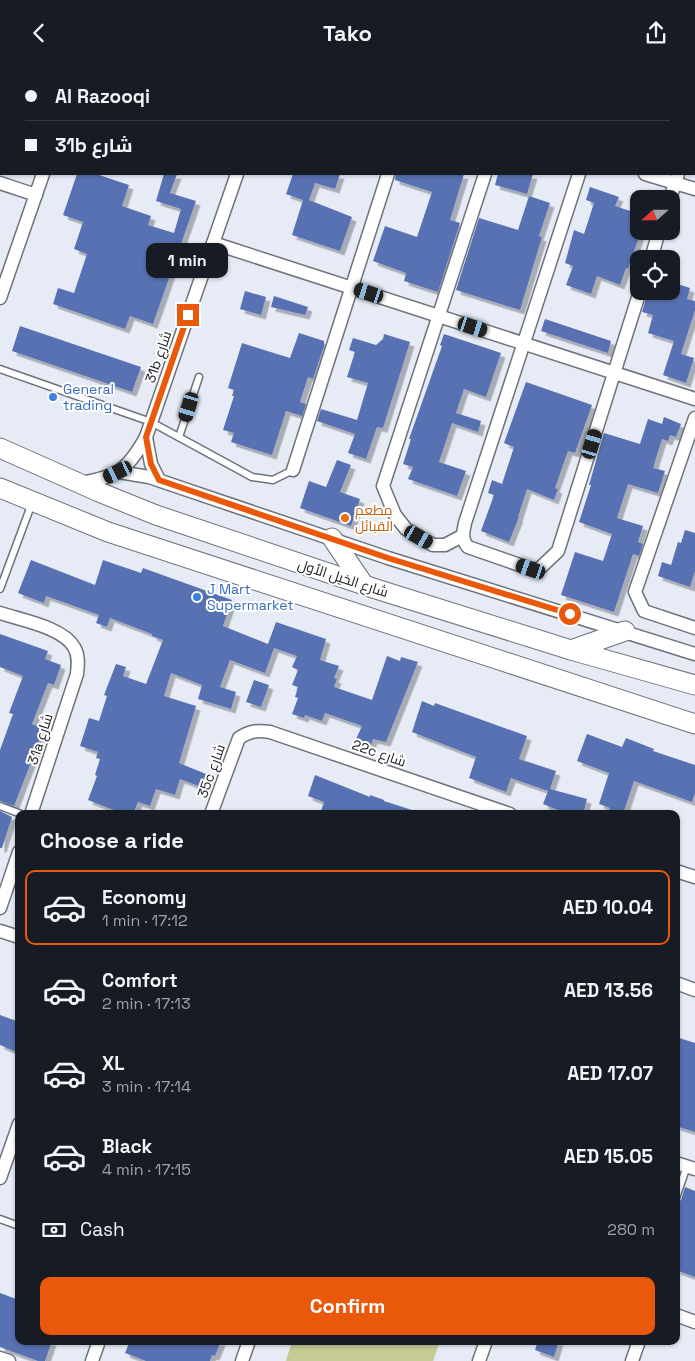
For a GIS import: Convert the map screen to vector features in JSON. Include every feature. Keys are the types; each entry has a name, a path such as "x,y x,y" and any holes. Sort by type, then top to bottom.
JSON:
{"main road":[{"name":"شارع الخيل الأول","path":"0,448 156,515 364,585 571,650 695,685"},
{"name":"شارع الخيل الأول","path":"0,488 108,532 695,724"},
{"path":"332,538 364,585"},
{"path":"571,650 625,631"}],"street":[{"path":"0,298 43,175"},
{"name":"31b شارع","path":"80,483 108,477 118,472 137,454 146,437 237,175"},
{"path":"293,470 388,175"},
{"path":"462,535 445,545 433,545 406,529 395,515 383,486 485,175"},
{"path":"579,175 462,535 464,543 468,547 531,569 539,569 558,551 637,300"},
{"path":"653,175 676,178 695,189"},
{"path":"0,183 36,195"},
{"path":"212,243 695,399"},
{"path":"695,418 635,592 644,611 695,627"},
{"name":"31b شارع","path":"146,437 151,464 159,480"},
{"path":"118,472 159,480 388,558 695,654"},
{"name":"31a شارع","path":"0,613 53,630 74,647 78,662 77,674 32,810"},
{"name":"22c شارع","path":"239,738 248,732 270,732 498,810"},
{"name":"35c شارع","path":"212,810 239,738"},
{"path":"0,908 15,863"},
{"path":"680,872 695,877"},
{"path":"0,931 15,936"},
{"path":"680,984 695,989"},
{"path":"0,1178 15,1135"},
{"path":"680,1316 695,1322"},
{"path":"92,1361 98,1345"},
{"path":"242,1361 248,1345"},
{"path":"479,1361 485,1345"},
{"path":"632,1361 638,1345"},
{"path":"0,1358 9,1361"}],"lane":[{"path":"0,369 151,422 252,477 273,480 293,470"},
{"path":"179,437 199,377"},
{"path":"0,589 32,502"},
{"path":"0,806 15,812"},
{"path":"680,1185 686,1166"},
{"path":"0,1219 15,1225"}],"green space":[{"path":"291,1345 439,1345 433,1361 286,1361"}],"building":[{"path":"77,175 99,175 129,185 122,206 151,216 148,225 174,233 181,209 156,201 164,175 177,175 170,193 196,201 153,324 130,316 125,329 53,304 58,288 74,293 87,254 74,249 83,222 63,215"},
{"path":"293,175 340,175 335,189 315,183 309,200 352,217 340,251 292,235 303,200 286,194"},
{"path":"396,175 464,175 450,220 460,223 438,292 404,281 406,273 373,261 385,226 417,237 432,192 395,180"},
{"path":"498,175 533,175 527,194 495,185"},
{"path":"590,187 619,197 615,206 630,211 630,240 638,240 635,250 630,250 630,263 628,269 626,268 620,285 597,276 591,294 566,285 573,266 565,263 574,230 584,234 594,203 586,200"},
{"path":"529,196 550,203 539,236 542,237 520,310 456,290 479,218 518,230"},
{"path":"680,285 690,288 687,299 695,301 695,310 681,354 694,358 686,383 663,375 674,341 648,333 653,315 642,312 645,300 680,300"},
{"path":"245,291 266,297 261,315 240,309"},
{"path":"274,296 308,307 305,315 271,307"},
{"path":"545,319 611,341 608,353 541,331"},
{"path":"20,326 141,367 132,392 12,351"},
{"path":"299,333 324,341 313,379 308,377 300,402 306,404 302,416 286,411 272,455 231,442 234,433 223,430 234,396 232,396 234,390 228,388 242,343 290,358"},
{"path":"384,334 410,342 383,428 377,427 366,459 348,453 355,434 317,421 321,409 357,420 368,383 347,377 355,352 349,350 353,338 376,345 383,339"},
{"path":"444,334 501,353 486,397 464,389 456,413 481,421 478,432 452,423 439,462 466,471 457,496 408,479 413,467 403,464 411,439 409,439 442,346 440,345"},
{"path":"526,382 592,405 575,453 568,451 555,488 558,489 554,500 527,489 509,542 481,531 494,495 488,493 492,480 502,484 514,447 504,443"},
{"path":"664,417 681,424 676,437 670,435 668,441 662,439 653,468 665,471 658,493 628,484 617,518 643,526 638,542 643,544 639,556 633,554 614,612 561,595 575,552 603,561 612,534 579,522 591,485 589,485 604,433 640,444 648,419 662,424"},
{"path":"337,460 351,465 340,492 360,499 351,526 300,508 309,481 326,487"},
{"path":"685,530 695,533 695,571 690,587 658,576 662,562 671,565 678,542 681,543"},
{"path":"31,560 95,585 103,560 141,573 143,568 232,600 223,626 268,644 276,622 326,639 320,660 339,666 334,678 337,679 334,687 372,700 387,656 400,661 401,657 418,662 386,742 373,739 371,745 356,739 362,726 325,713 322,721 305,715 304,718 292,714 298,698 295,697 298,687 292,685 298,670 292,667 297,656 274,648 265,673 230,660 220,687 236,692 231,709 198,699 202,685 171,673 164,696 196,706 179,763 206,774 201,787 180,779 175,795 156,789 150,806 138,802 135,810 114,810 88,800 97,776 95,775 100,759 96,758 98,752 80,746 89,718 99,721 107,696 104,695 116,664 126,667 123,676 146,684 163,640 110,618 107,627 96,623 99,615 46,596 44,603 18,593"},
{"path":"0,634 48,651 45,659 61,665 54,685 48,683 32,724 44,729 14,806 0,801 0,750 13,714 9,713 23,676 0,667"},
{"path":"254,680 269,685 261,707 246,702"},
{"path":"422,701 434,706 435,703 527,736 519,759 556,771 550,789 587,799 584,810 558,810 543,804 548,791 511,778 506,792 469,778 476,757 412,732"},
{"path":"587,734 622,747 626,738 654,749 653,751 695,765 695,793 692,802 634,781 624,810 609,810 610,808 599,804 609,773 577,761"},
{"path":"315,775 370,797 370,795 412,810 321,810 324,802 308,796"},
{"path":"0,811 12,817 2,848 0,848"},
{"path":"0,1015 15,1021 15,1051 0,1045"},
{"path":"680,1038 695,1043 695,1132 680,1127"},
{"path":"685,1187 695,1191 695,1277 680,1271 681,1200"},
{"path":"0,1293 15,1299 15,1345 51,1345 45,1361 38,1361 0,1347"},
{"path":"128,1345 219,1345 215,1356 212,1355 210,1361 146,1361 125,1353"},
{"path":"537,1345 558,1345 554,1357 535,1350"}],"place":[{"name":"General trading","path":"53,397"},
{"name":"مطعم القبائل","path":"345,518"},
{"name":"J Mart Supermarket","path":"197,597"}],"route":[{"path":"188,315 146,437 151,464 159,480 388,558 570,614"}]}
